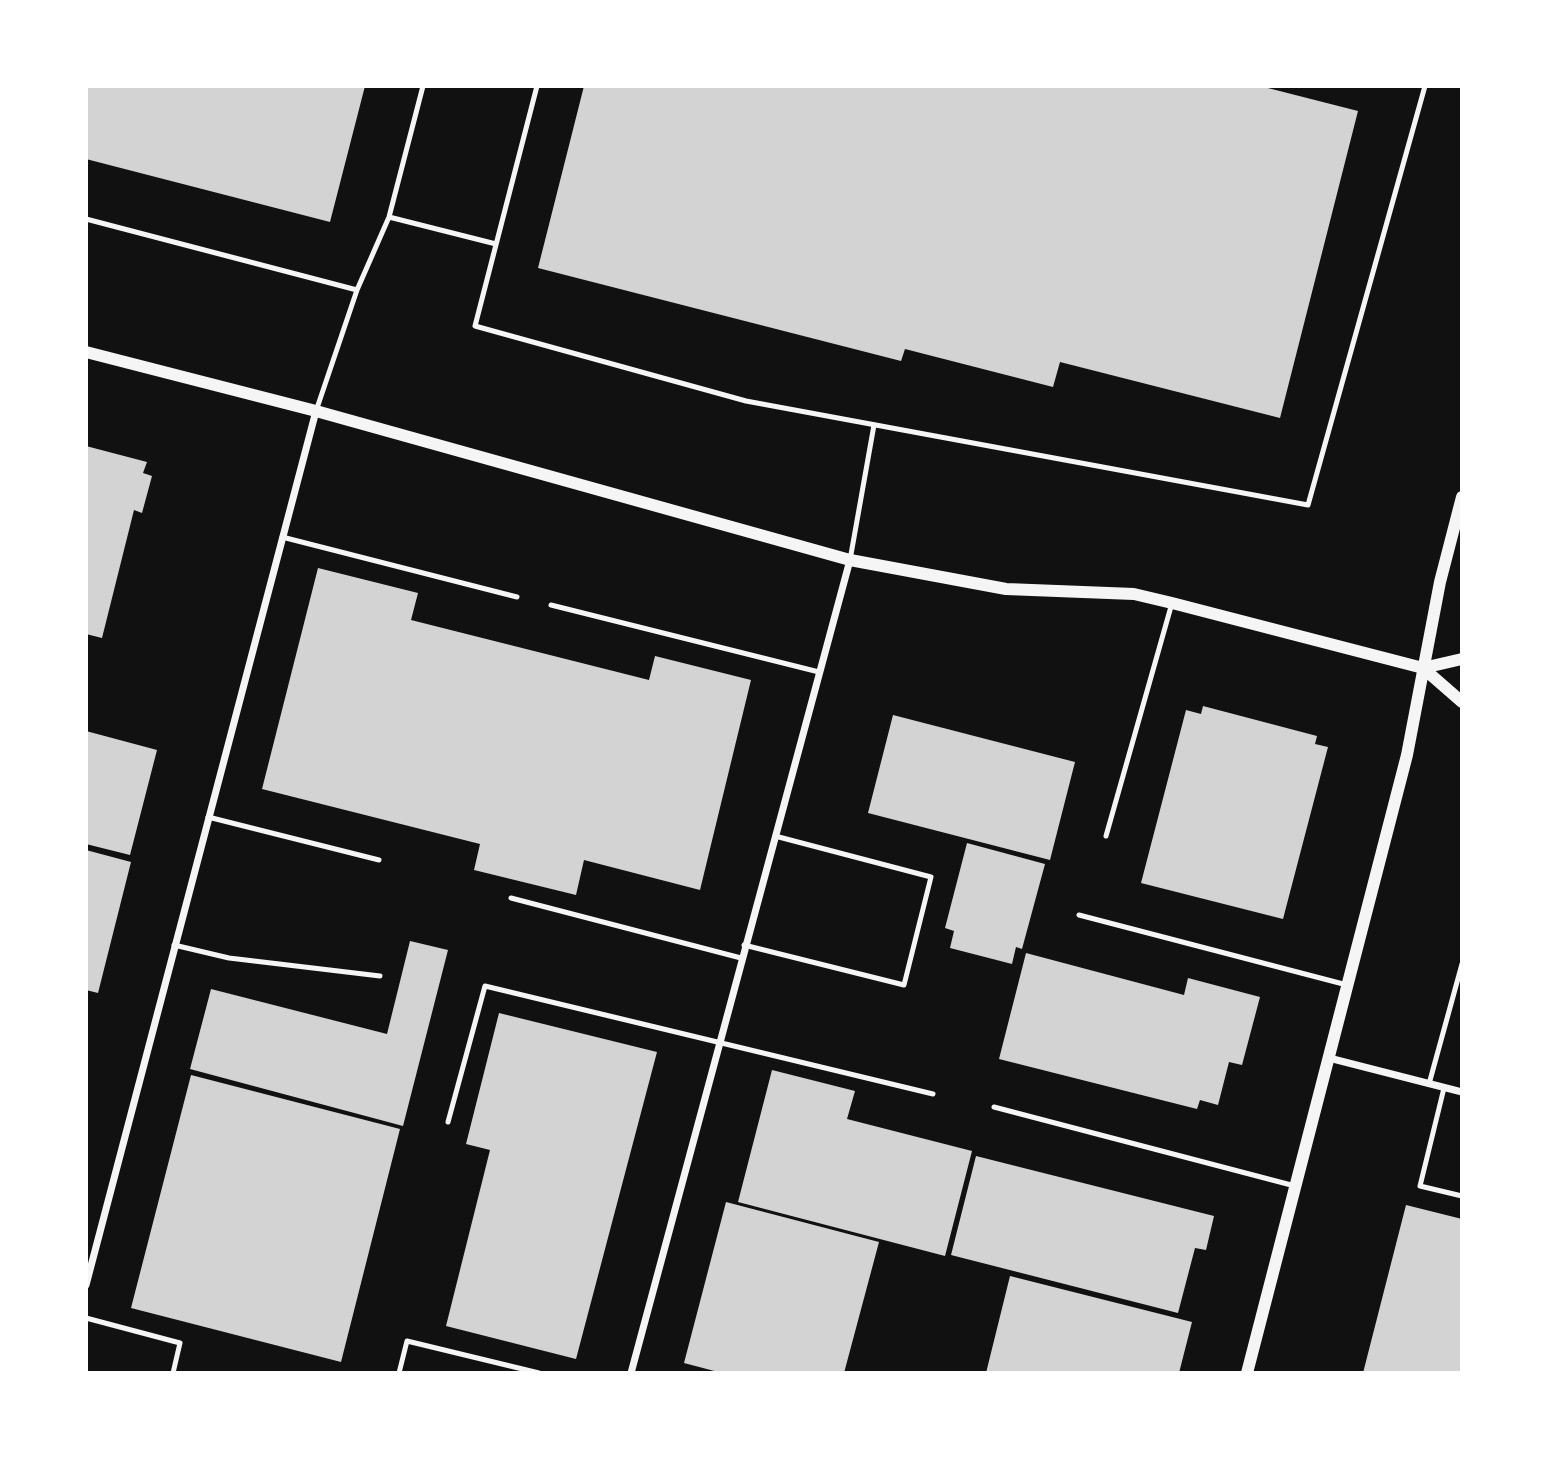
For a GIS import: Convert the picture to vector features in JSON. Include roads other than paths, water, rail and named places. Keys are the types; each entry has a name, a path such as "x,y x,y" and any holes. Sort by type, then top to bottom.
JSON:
{"street":[{"path":"86,352 316,411 850,560 1006,589 1134,594 1172,603 1423,668 1462,702"},
{"path":"86,1285 316,411"},
{"path":"1247,1373 1406,755 1440,582 1462,497"},
{"path":"631,1373 718,1041 850,560"},
{"path":"1423,668 1462,659"},
{"path":"1329,1058 1462,1092"}],"lane":[{"path":"316,411 357,290 389,217 423,86"},
{"path":"537,86 475,326 746,401 1308,505 1424,86"},
{"path":"389,217 496,244"},
{"path":"86,219 357,290"},
{"path":"850,560 874,425"},
{"path":"282,537 517,597"},
{"path":"1107,836 1172,603"},
{"path":"551,605 819,671"},
{"path":"208,817 380,860"},
{"path":"744,946 904,985 931,877 775,836"},
{"path":"511,898 741,958"},
{"path":"1079,915 1347,985"},
{"path":"174,945 229,957 380,976"},
{"path":"1429,1084 1462,964"},
{"path":"448,1122 485,986 933,1094"},
{"path":"1444,1088 1420,1186 1462,1196"},
{"path":"994,1107 1295,1186"},
{"path":"86,1318 180,1343 173,1373"},
{"path":"399,1373 407,1341 539,1373"}]}
